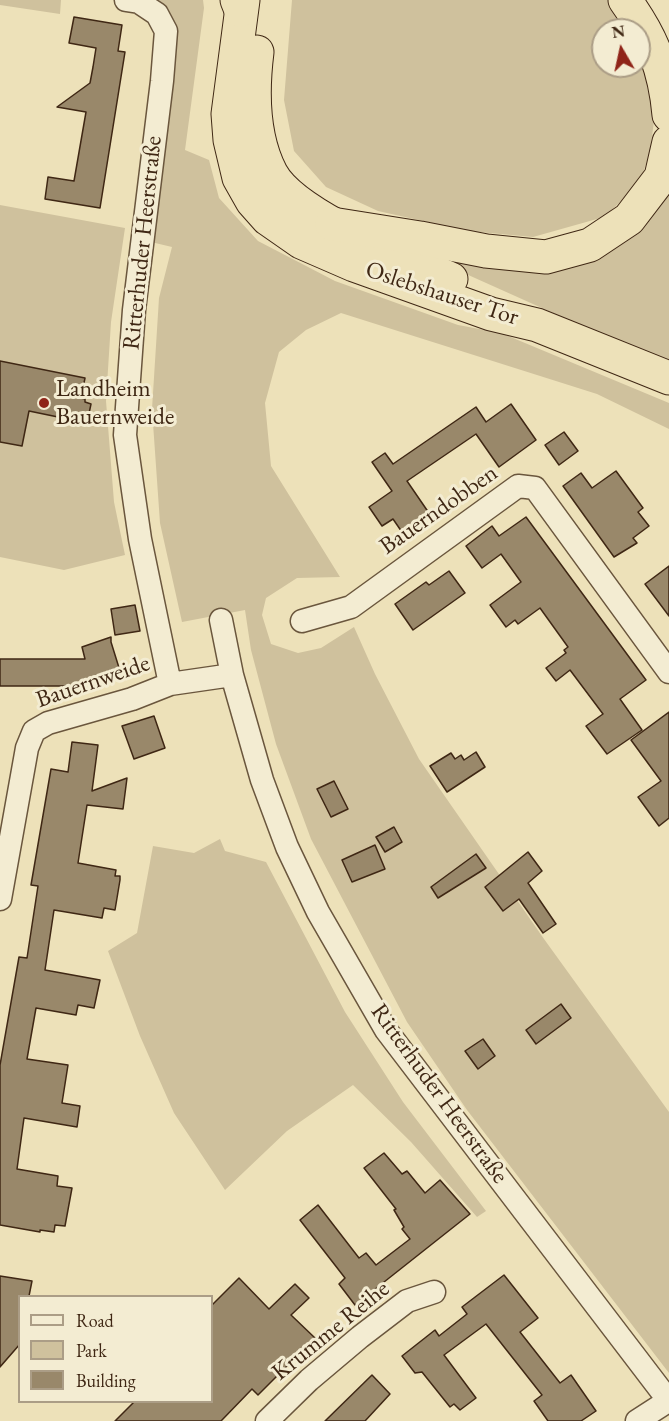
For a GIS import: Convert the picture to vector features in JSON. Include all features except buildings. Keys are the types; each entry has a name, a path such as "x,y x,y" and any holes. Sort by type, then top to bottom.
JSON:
{"highway":[{"path":"626,0 652,41 666,87 669,115"},
{"path":"646,0 669,23"},
{"path":"246,3 254,78 254,105 261,147 272,175 295,199 332,224 501,300 537,325"},
{"name":"Oslebshauser Tor","path":"246,3 228,114 230,140 238,178 252,201 268,219 301,242 354,265 491,314 537,325 669,378"},
{"path":"332,224 486,251 546,257 590,245 629,219 661,177 669,142"}],"street":[{"name":"Ritterhuder Heerstraße","path":"126,0 139,2 157,14 166,31 134,310 125,435 140,539 170,684"},
{"name":"Bauerndobben","path":"302,621 351,607 518,486 535,488 669,672"},
{"name":"Ritterhuder Heerstraße","path":"221,621 232,675 262,780 287,847 318,912 386,1030 669,1401"},
{"name":"Bauernweide","path":"0,899 27,748 34,731 48,723 132,699 170,684 232,675"},
{"name":"Krumme Reihe","path":"267,1421 309,1380 360,1336 407,1301 434,1292"},
{"path":"638,1421 669,1401"}],"green space":[{"path":"0,0 61,0 60,14 0,5"},
{"path":"154,0 203,0 204,8 185,150 209,160 219,198 258,241 335,281 458,325 501,333 669,403 669,429 597,394 341,313 306,330 279,352 265,403 271,466 340,577 297,578 266,598 262,615 271,644 298,653 321,648 354,627 375,674 419,759 544,939 669,1112 669,1373 467,1110 407,1022 311,839 276,744 251,650 245,610 182,622 160,523 152,409 159,298 172,247 151,242 177,29"},
{"path":"292,0 612,0 623,18 591,18 591,78 647,78 654,121 650,152 642,176 631,192 604,217 533,237 468,231 378,211 326,187 294,151 284,100"},
{"path":"669,187 669,365 417,252 525,268"},
{"path":"0,205 125,228 111,322 106,401 114,502 125,555 64,570 0,557"},
{"path":"220,839 225,851 266,862 345,1012 403,1102 486,1211 477,1217 411,1142 353,1085 287,1131 225,1190 174,1113 140,1036 108,951 137,933 153,846 194,853"}],"place":[{"name":"Landheim Bauernweide","path":"44,403"}]}
